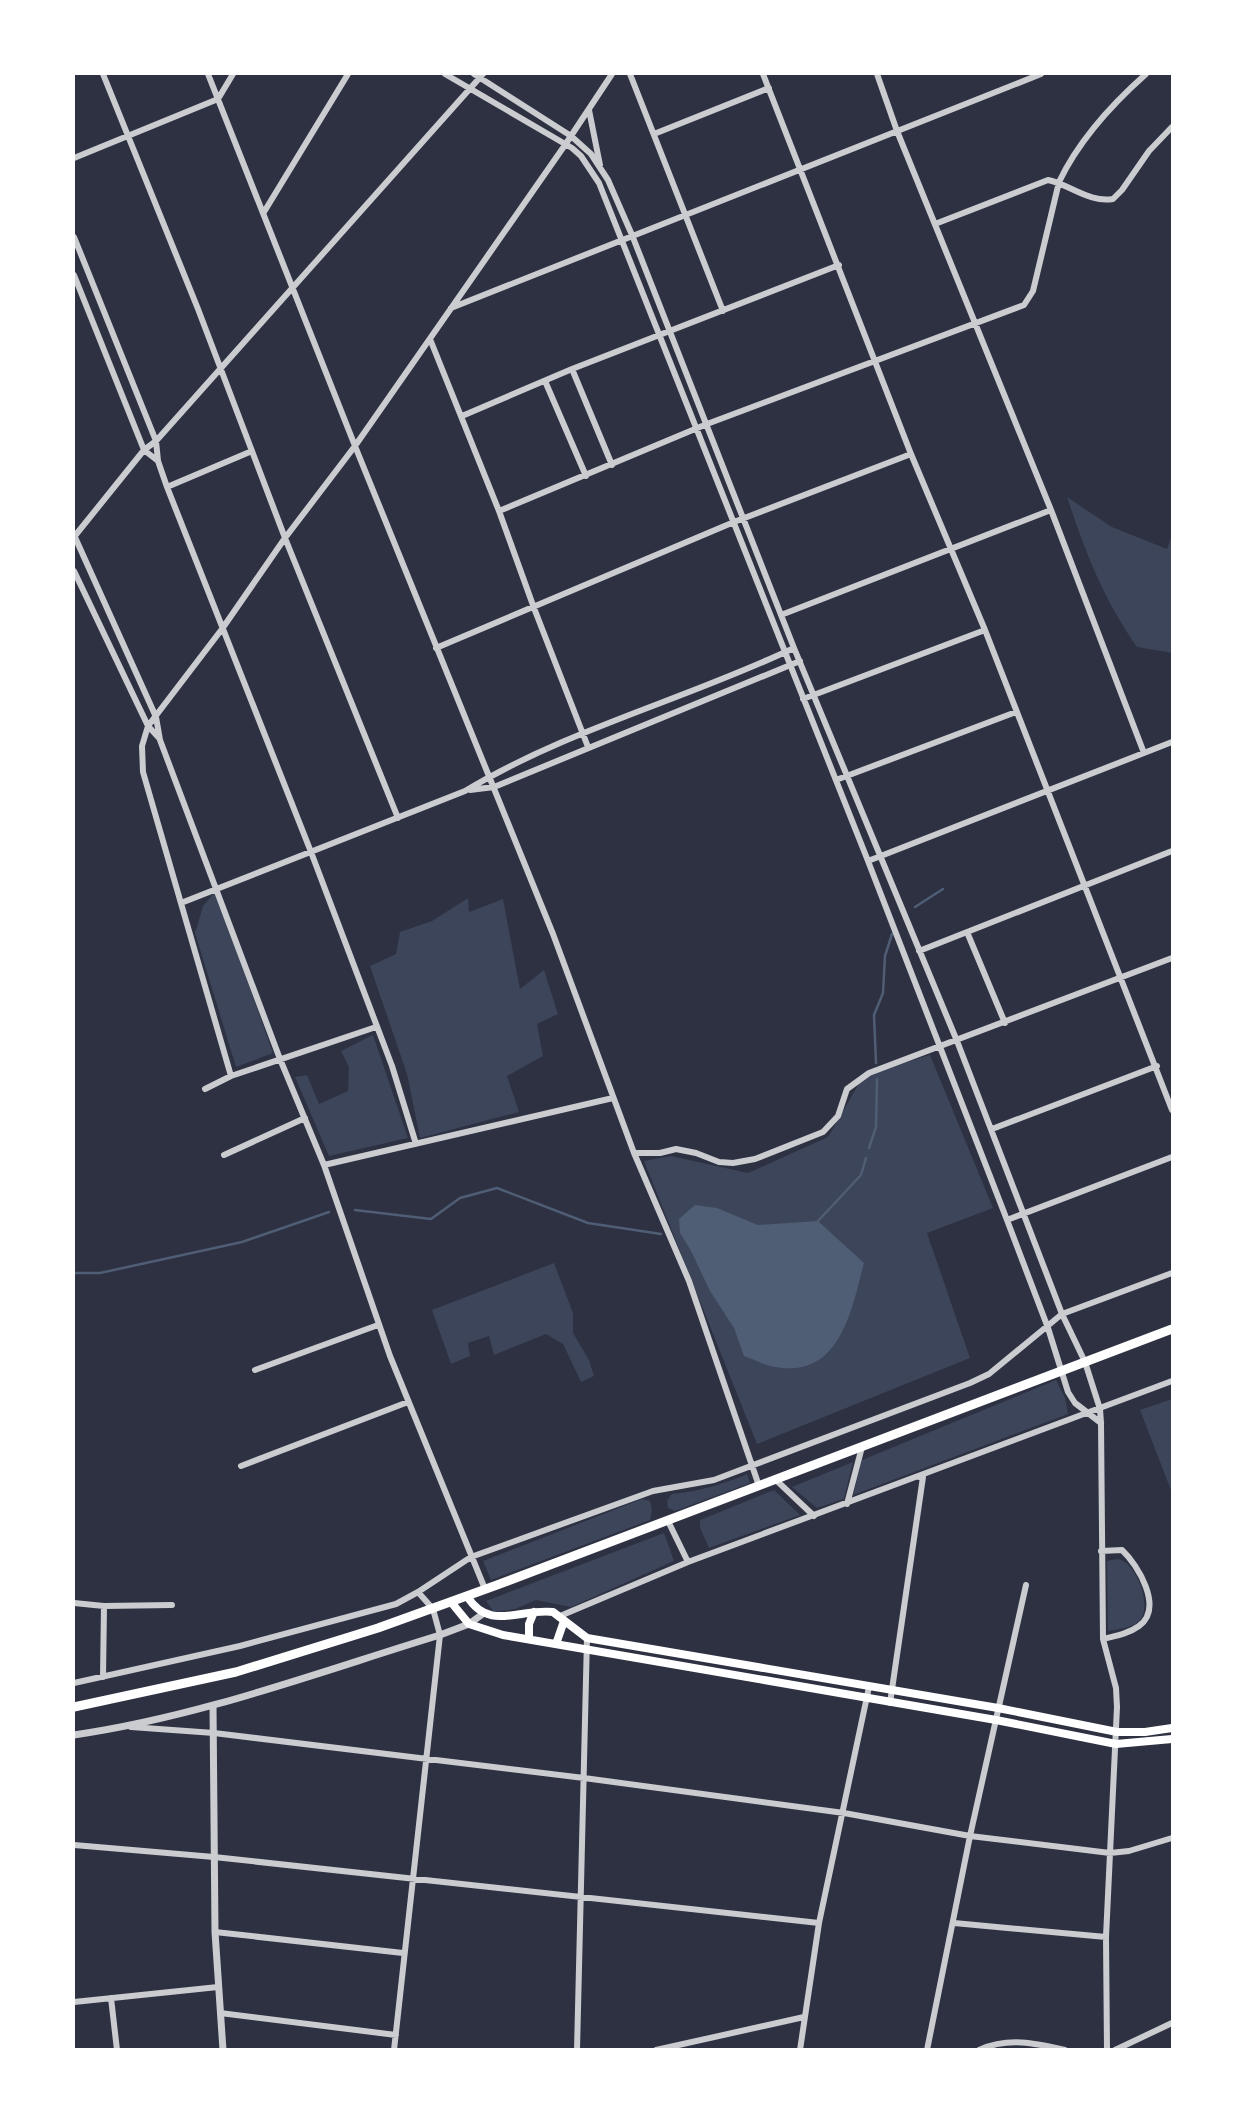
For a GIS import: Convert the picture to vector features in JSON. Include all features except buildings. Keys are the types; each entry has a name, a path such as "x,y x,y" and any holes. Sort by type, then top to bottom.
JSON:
{"main road":[{"path":"74,1707 236,1672 433,1609 1172,1329"},
{"path":"467,1596 473,1606 494,1617 550,1612 587,1638 998,1708 1117,1732 1172,1728"},
{"path":"451,1602 469,1624 503,1635 996,1720 1116,1744 1143,1744 1172,1739"},
{"path":"529,1639 529,1625 534,1612"},
{"path":"556,1644 562,1618"},
{"path":"649,1659 651,1648"}],"street":[{"path":"103,74 398,818"},
{"path":"208,74 436,648 495,786 634,1153 689,1281 758,1486"},
{"path":"74,158 218,99 233,74"},
{"path":"264,212 348,74"},
{"path":"445,74 565,145 581,156 593,172 623,239 868,861 1048,1328 1068,1392 1075,1403 1101,1423"},
{"path":"231,1076 143,772 142,746 148,726 355,446 612,74"},
{"path":"629,74 723,310"},
{"path":"763,74 911,454 985,630 1123,978 1172,1110"},
{"path":"877,74 897,131 1051,510 1144,753"},
{"path":"452,308 1041,74"},
{"path":"499,511 707,424 877,362 1017,308 1029,300 1059,182 1073,157 1110,107 1146,74"},
{"path":"485,1589 408,1402 324,1165 280,1059 160,740 156,717 74,536 144,450 156,441 471,89 479,75 571,136 600,166"},
{"path":"654,134 769,88"},
{"path":"589,110 600,166 632,235 794,648 957,1041 1062,1314 1085,1362 1100,1409 1103,1639 1116,1688 1117,1732 1106,1937 1107,2049"},
{"path":"935,224 1048,180 1059,182 1093,199 1113,199 1149,151 1172,127"},
{"path":"74,237 156,441 158,461 167,486 392,1066 416,1144"},
{"path":"462,416 572,369 839,265"},
{"path":"74,275 144,450 158,461"},
{"path":"430,339 499,511 588,747"},
{"path":"572,369 612,465"},
{"path":"545,381 586,476"},
{"path":"167,486 252,451"},
{"path":"436,648 734,522 911,454"},
{"path":"781,615 1051,510"},
{"path":"74,571 148,726 160,740"},
{"path":"803,699 985,630"},
{"path":"181,903 465,791 490,776 582,734 794,648"},
{"path":"465,791 495,786 800,661"},
{"path":"836,780 1016,712"},
{"path":"868,861 1172,742"},
{"path":"919,951 1172,851"},
{"path":"967,932 1005,1023"},
{"path":"634,1153 660,1153 676,1149 719,1162 733,1163 755,1159 823,1132 838,1116 847,1089 869,1073 1172,958"},
{"path":"205,1089 231,1076 376,1027"},
{"path":"992,1129 1157,1066"},
{"path":"324,1165 613,1098"},
{"path":"224,1155 305,1118"},
{"path":"1007,1220 1172,1157"},
{"path":"74,1683 145,1669 396,1604 471,1557 640,1495 714,1480 982,1377 1048,1328 1062,1314 1172,1273"},
{"path":"255,1370 379,1325"},
{"path":"562,1618 688,1562 1172,1381"},
{"path":"241,1466 408,1402"},
{"path":"847,1504 862,1447"},
{"path":"890,1703 923,1477 919,1477"},
{"path":"776,1479 814,1516"},
{"path":"668,1521 688,1562"},
{"path":"1101,1551 1122,1550 1136,1563 1149,1596 1149,1612 1140,1626 1103,1639"},
{"path":"927,2049 970,1836 1026,1585"},
{"path":"394,2049 440,1635 433,1609 418,1592"},
{"path":"74,1603 104,1606 172,1605"},
{"path":"103,1677 104,1606"},
{"path":"74,1735 131,1727 213,1705 440,1635 469,1624 484,1613"},
{"path":"577,2049 587,1638"},
{"path":"800,2049 819,1923 869,1687"},
{"path":"213,1705 215,1933 223,2049"},
{"path":"131,1727 214,1733 584,1778 844,1813 970,1836 1110,1853 1129,1851 1172,1838"},
{"path":"74,1845 214,1857 819,1923"},
{"path":"954,1923 1106,1937"},
{"path":"215,1933 403,1953"},
{"path":"74,2001 218,1987"},
{"path":"111,1998 117,2049"},
{"path":"220,2013 396,2035"},
{"path":"656,2049 804,2017"},
{"path":"1115,2049 1172,2023"},
{"path":"979,2049 1001,2042 1018,2041 1065,2049"}],"shaded area":[{"path":"1067,497 1112,527 1167,549 1172,535 1172,653 1137,647 1114,611 1096,575"},
{"path":"214,893 273,1053 236,1067 195,933 203,906"},
{"path":"468,898 469,912 503,899 520,989 544,970 558,1014 537,1024 543,1056 507,1076 519,1112 420,1138 407,1074 370,966 396,954 400,932 432,921"},
{"path":"373,1035 408,1138 329,1156 295,1077 307,1075 319,1104 348,1091 349,1067 341,1051"},
{"path":"930,1055 993,1208 927,1233 970,1358 757,1444 644,1161 671,1156 748,1173 828,1137 864,1075"},
{"path":"695,1205 717,1208 758,1225 818,1221 864,1263 847,1322 827,1354 812,1364 793,1368 770,1366 744,1356 734,1328 710,1291 680,1233 679,1219"},
{"path":"554,1263 573,1313 573,1333 589,1360 594,1376 581,1382 563,1344 546,1334 494,1355 489,1336 468,1343 470,1356 451,1364 432,1310"},
{"path":"1056,1380 1065,1398 1068,1414 853,1495 862,1460"},
{"path":"1172,1399 1172,1493 1140,1410"},
{"path":"853,1462 844,1499 817,1508 792,1487"},
{"path":"747,1474 750,1483 675,1511 668,1508 667,1500 672,1494 710,1487"},
{"path":"774,1490 800,1515 709,1548 700,1528 700,1520"},
{"path":"642,1499 650,1501 650,1520 491,1580 483,1561"},
{"path":"664,1533 674,1561 571,1607 536,1600 515,1609 494,1612 486,1601"},
{"path":"1107,1561 1124,1561 1136,1575 1143,1594 1143,1613 1140,1620 1133,1625 1108,1631"}],"waterway":[{"path":"915,907 943,889"},
{"path":"876,1063 874,1015 883,993 885,956 892,934"},
{"path":"869,1148 876,1127 877,1079"},
{"path":"818,1221 861,1175 866,1158"},
{"path":"355,1210 431,1219 460,1198 497,1188 588,1223 661,1234"},
{"path":"74,1273 100,1273 242,1242 329,1212"}]}
